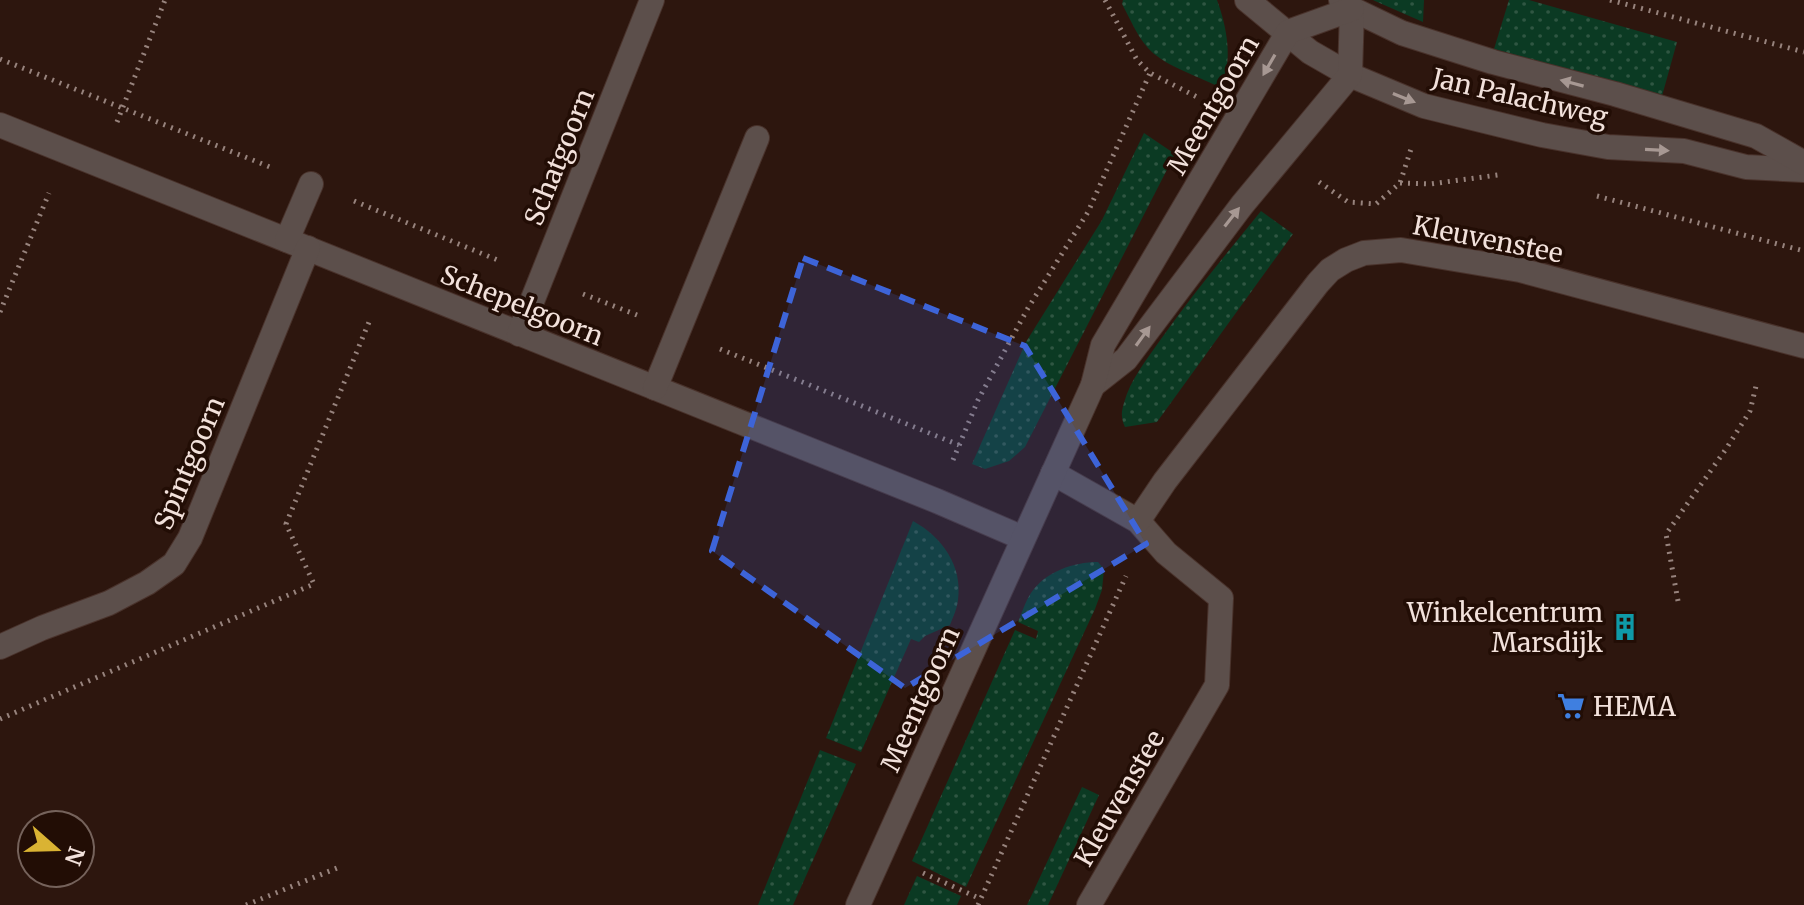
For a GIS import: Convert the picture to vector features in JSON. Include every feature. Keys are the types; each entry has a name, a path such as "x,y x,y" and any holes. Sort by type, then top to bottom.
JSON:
{"street":[{"name":"Schatgoorn","path":"519,334 652,0"},
{"name":"Jan Palachweg","path":"1247,0 1310,52 1350,75 1424,106 1542,135 1608,147 1684,151 1746,167 1804,170"},
{"name":"Jan Palachweg","path":"1347,4 1402,33 1429,42 1756,136 1804,163"},
{"name":"Meentgoorn","path":"858,905 1093,385 1103,345 1288,32 1347,4"},
{"path":"1347,4 1350,75"},
{"name":"Meentgoorn","path":"1093,385 1126,359 1259,184 1350,75"},
{"name":"Schepelgoorn","path":"0,125 1023,538"},
{"path":"655,388 757,138"},
{"name":"Spintgoorn","path":"0,647 109,603 147,583 174,564 190,538 298,244 311,184"},
{"name":"Kleuvenstee","path":"1138,521 1165,481 1318,283 1330,270 1364,253 1401,250 1520,270 1804,346"},
{"name":"Kleuvenstee","path":"1053,473 1138,521 1166,553 1221,598 1217,685 1089,905"}],"path":[{"path":"102,165 165,0"},
{"path":"1610,0 1804,52"},
{"path":"0,59 509,264"},
{"path":"937,501 978,400 1028,308 1088,212 1150,73"},
{"path":"0,312 67,152"},
{"path":"1400,183 1430,184 1511,173"},
{"path":"1587,193 1804,251"},
{"path":"575,290 959,445"},
{"path":"1678,601 1666,534 1750,411 1757,381"},
{"path":"881,854 979,902 1125,582 1138,521"},
{"path":"246,905 342,866"}],"highlighted area":[{"path":"803,258 1025,346 1146,544 905,688 712,551"}],"green space":[{"path":"1123,0 1217,0 1226,32 1228,56 1219,87 1170,64 1151,51 1133,25 1122,4"},
{"path":"1424,0 1423,22 1375,1"},
{"path":"1509,0 1529,0 1677,42 1662,96 1494,49"},
{"path":"1144,133 1175,154 1025,447 1009,461 985,469 972,464 1026,342 1102,220"},
{"path":"1261,211 1293,234 1157,422 1125,427 1123,406 1140,370 1185,306"},
{"path":"913,521 933,535 954,564 959,588 957,603 950,625 919,642 911,639 861,752 826,738"},
{"path":"1098,562 1104,569 1102,590 1095,609 966,887 912,861 1015,630 1036,639 1038,631 1018,622 1031,593 1044,579 1060,570"},
{"path":"820,750 856,764 793,905 758,905"},
{"path":"1082,787 1099,795 1048,905 1027,905"},
{"path":"917,876 961,896 957,905 904,905"}],"place":[{"name":"Winkelcentrum Marsdijk","path":"1625,627"},
{"name":"HEMA","path":"1571,706"}]}
